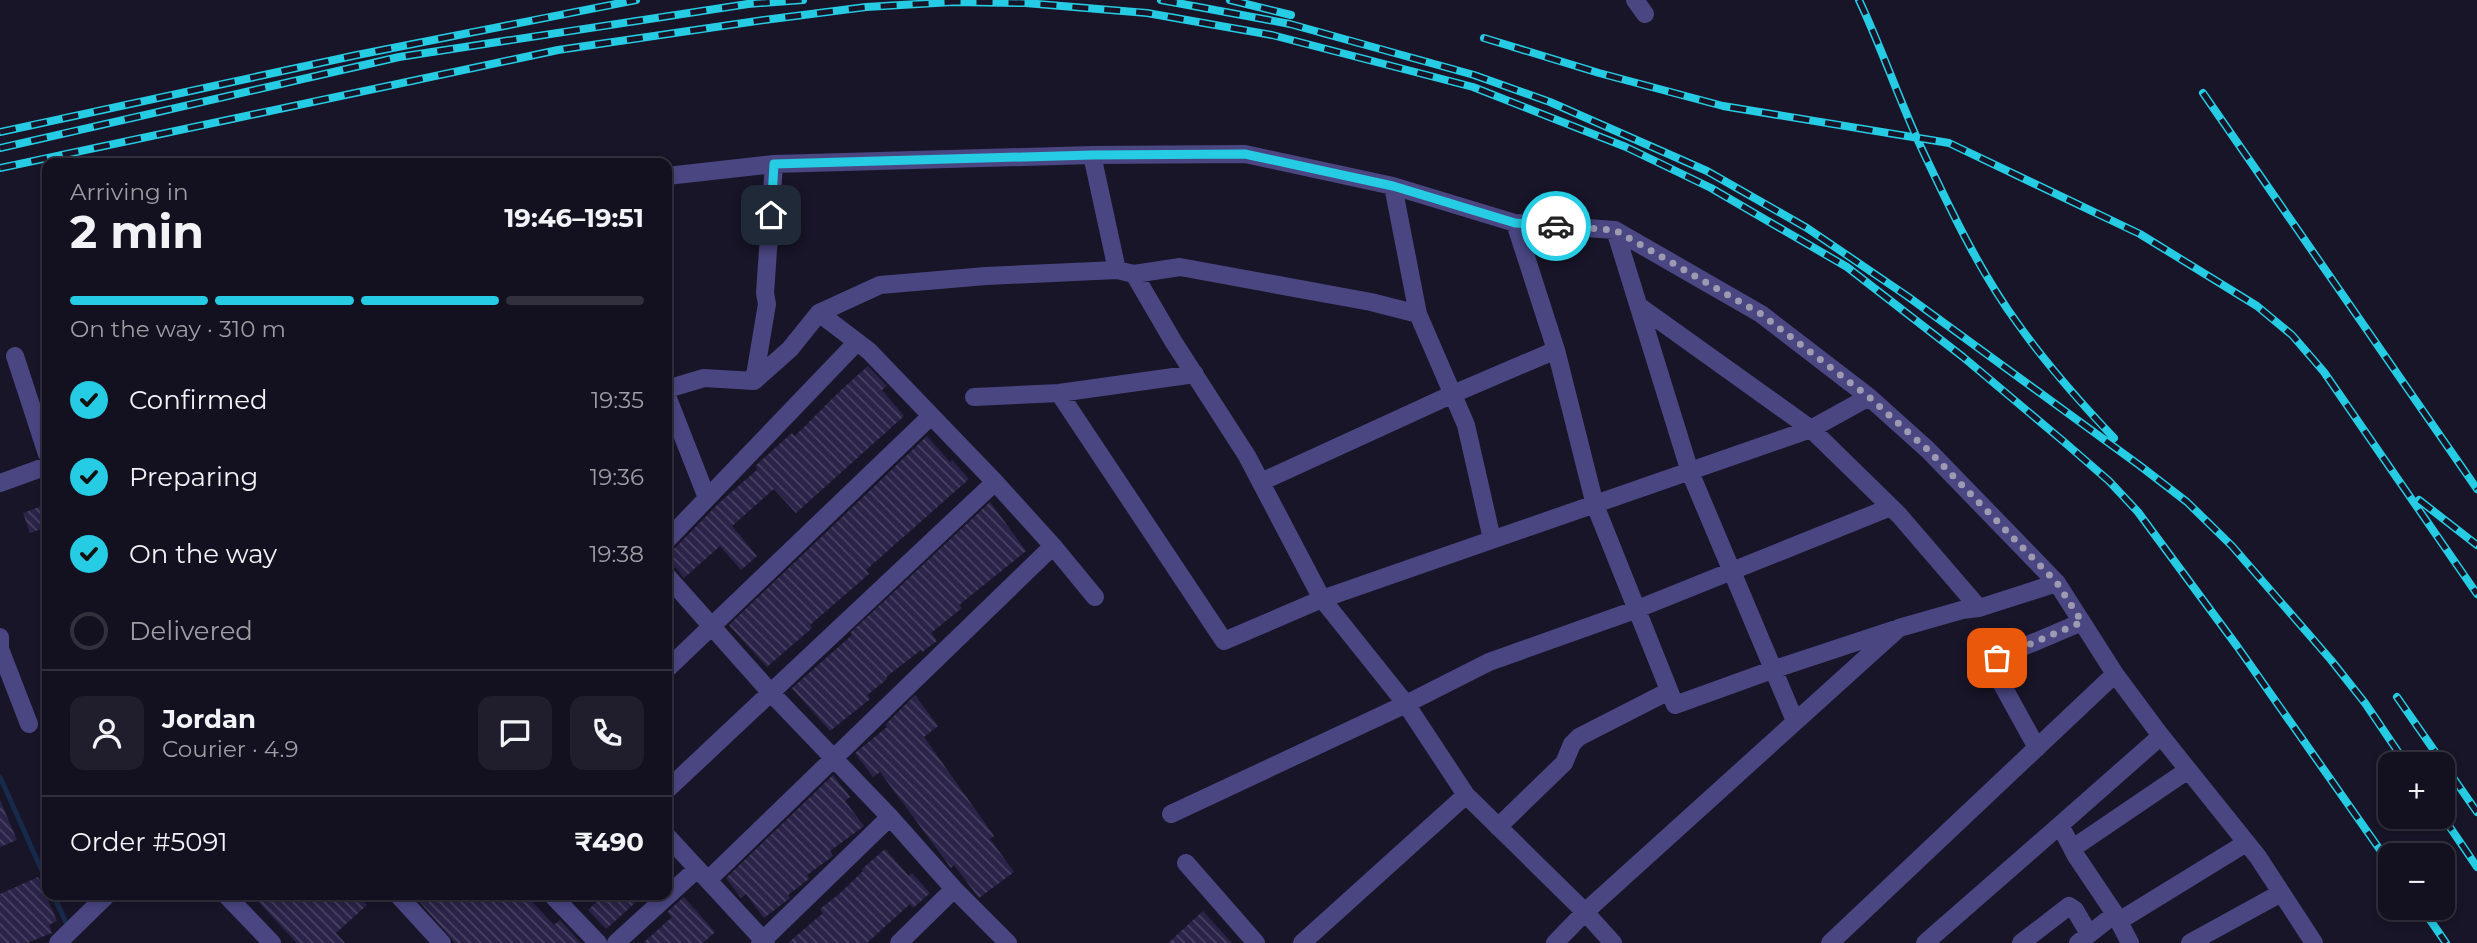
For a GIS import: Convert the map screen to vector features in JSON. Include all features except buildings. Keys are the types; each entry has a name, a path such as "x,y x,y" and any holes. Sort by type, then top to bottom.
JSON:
{"street":[{"path":"672,175 774,164 1092,155 1245,154 1393,186 1515,223 1615,230 1761,314 1869,397 1928,450 2057,583 2115,674 2246,843 2314,943"},
{"path":"1092,155 1125,272 1247,456 1322,599 1406,704 1466,795 1613,943"},
{"path":"754,381 767,304 765,293 774,164"},
{"path":"1393,186 1418,314 1466,425 1492,539"},
{"path":"1515,223 1556,350 1595,505 1675,705 1899,628 1962,610 1979,608 2057,583"},
{"path":"1615,230 1690,472 1795,721"},
{"path":"672,388 704,378 754,381 790,349 819,313 880,285 986,276 1125,272 1180,267 1371,302 1418,314"},
{"path":"1639,306 1811,429 1891,507 1979,608"},
{"path":"819,313 869,351 931,415 1053,546 1094,597"},
{"path":"672,535 857,342"},
{"path":"1261,482 1556,350"},
{"path":"15,356 42,439"},
{"path":"974,397 1059,393 1195,374"},
{"path":"1059,393 1224,641 1322,599 1811,429 1869,397"},
{"path":"672,409 707,498"},
{"path":"672,664 931,415"},
{"path":"0,483 42,468"},
{"path":"672,785 995,482"},
{"path":"1171,814 1489,662 1635,610 1891,507"},
{"path":"672,898 834,759 1053,546"},
{"path":"672,582 771,693 890,817 954,889 1009,943"},
{"path":"2037,748 1994,670 1993,663 1997,658 2082,622"},
{"path":"1555,943 1585,912 1899,628"},
{"path":"0,637 0,649 29,724"},
{"path":"1830,943 2115,674"},
{"path":"1499,827 1564,763 1572,744 1579,737 1669,691"},
{"path":"1926,943 2161,736"},
{"path":"2073,848 2188,770"},
{"path":"1302,943 1466,795"},
{"path":"672,841 763,942 890,817"},
{"path":"2060,825 2130,943"},
{"path":"2021,943 2069,906 2074,910 2083,939 2246,843"},
{"path":"1186,863 1256,943"},
{"path":"899,943 954,889"},
{"path":"2190,943 2281,893"},
{"path":"60,942 102,900"},
{"path":"231,900 272,943"},
{"path":"403,900 442,943"},
{"path":"557,900 598,943"},
{"path":"617,943 670,900"}],"waterway":[{"path":"0,777 42,871"},
{"path":"56,900 68,927"}],"railway":[{"path":"0,132 357,55 636,0"},
{"path":"0,148 399,57 748,4 803,0"},
{"path":"1161,0 1290,24 1474,75 1550,102 1707,171 1807,228 1907,296 2187,502 2232,546 2331,660 2398,752"},
{"path":"1230,0 1291,15"},
{"path":"1859,0 1919,142 1958,225 1981,266 2040,354 2114,438"},
{"path":"47,158 558,50 866,7 953,2 1025,3 1147,13 1272,35 1473,87 1626,147 1711,188 1847,267 1963,357 2109,481 2138,512 2237,646 2378,847"},
{"path":"1484,38 1599,73 1723,106 1949,143 2140,234 2257,306 2292,335 2324,372 2477,594"},
{"path":"2203,93 2477,489"},
{"path":"0,168 42,159"},
{"path":"2419,500 2477,545"},
{"path":"2397,697 2477,812"},
{"path":"2451,829 2477,867"},
{"path":"2430,920 2446,943"}],"way so far":[{"path":"1556,226 1615,230 1761,314 1869,397 1928,450 2057,583 2082,622 1997,658"}],"route":[{"path":"771,215 774,164 1092,155 1245,154 1393,186 1515,223 1556,226"}]}
